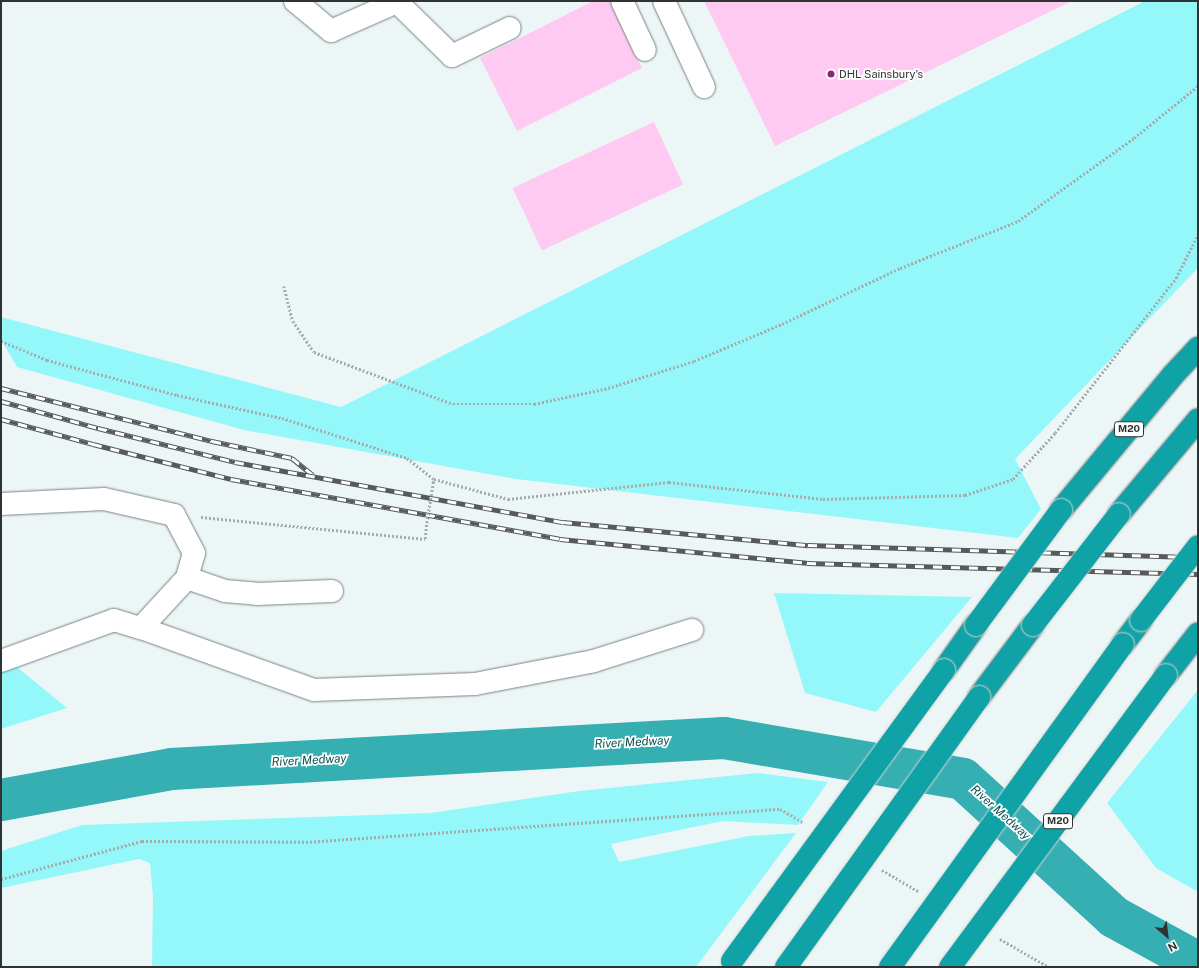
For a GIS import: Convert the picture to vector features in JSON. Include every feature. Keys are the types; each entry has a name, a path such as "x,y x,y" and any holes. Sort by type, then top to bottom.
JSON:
{"highway":[{"name":"M20","path":"730,964 1061,510 1198,348"},
{"path":"786,967 1033,625 1119,514 1198,420"},
{"path":"890,967 1123,644 1198,546"},
{"name":"M20","path":"950,967 1198,634"}],"street":[{"path":"295,1 331,31 398,2 452,56 510,28"},
{"path":"622,1 645,50"},
{"path":"664,1 704,87"},
{"path":"1,504 104,499 174,515 194,553 187,578 141,628"},
{"path":"187,578 225,591 258,594 332,591"},
{"path":"1,661 114,620 141,628 314,690 475,684 594,661 692,630"}],"path":[{"path":"284,286 293,321 314,352 453,404 534,404 608,388 700,358 782,324 900,268 1018,221 1134,138 1198,86"},
{"path":"1,341 47,360 177,395 282,418 408,458 434,479 508,499 669,482 823,499 965,494 1013,479 1055,433 1176,278 1198,234"},
{"path":"174,515 425,539 434,479"},
{"path":"1,880 142,841 306,842 780,809 807,825"},
{"path":"881,869 922,893"},
{"path":"996,937 1049,967"}],"shaded area":[{"path":"1145,1 1198,1 1198,268 1015,459 1041,509 1018,538 516,479 244,430 17,367 1,339 1,317 341,407"},
{"path":"774,593 972,597 876,712 805,693"},
{"path":"1,654 67,708 1,729"},
{"path":"1198,690 1198,892 1156,868 1107,803"},
{"path":"758,773 828,782 798,825 723,821 611,844 619,862 749,836 796,833 696,967 152,967 153,897 150,863 139,859 1,888 1,851 82,825 431,813 579,791"}],"building":[{"path":"593,1 609,1 642,68 517,131 480,58"},
{"name":"DHL Sainsbury's","path":"704,1 1072,1 775,146"},
{"path":"654,122 683,185 542,250 513,188"}],"waterway":[{"name":"River Medway","path":"1,800 171,769 724,738 963,779 1114,917 1198,963"}],"railway":[{"path":"1,388 212,441 292,458 313,475"},
{"path":"1,401 98,428 235,462 563,522 808,545 1198,557"},
{"path":"1,419 231,479 560,539 807,563 1198,574"}],"place":[{"name":"DHL Sainsbury's","path":"831,74"}]}
